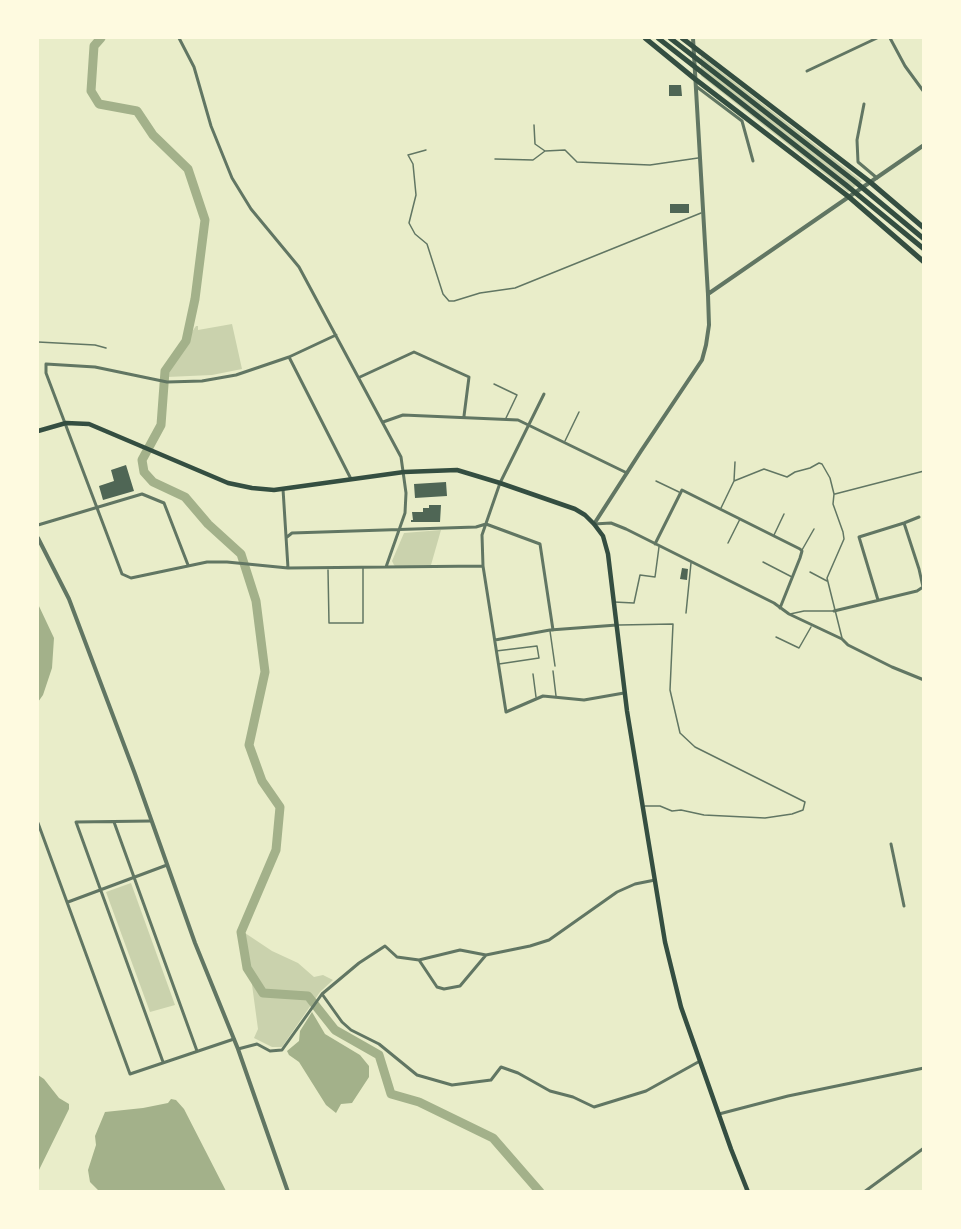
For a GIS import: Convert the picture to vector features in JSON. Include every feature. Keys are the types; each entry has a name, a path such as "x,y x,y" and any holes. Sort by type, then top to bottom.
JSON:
{"main road":[{"path":"645,38 849,197 924,262"},
{"path":"658,38 846,184 924,249"},
{"path":"670,38 853,180 924,239"},
{"path":"682,38 870,182 924,228"},
{"path":"38,431 66,423 89,424 228,483 252,488 283,488 404,472 457,470 575,509 594,524 603,536 608,554 624,693 665,942 675,983 700,1061 748,1191"}],"street":[{"path":"179,38 194,67 211,126 232,178 251,209 299,267 402,457 406,504 404,520 385,568"},
{"path":"594,524 702,360 709,325 693,38"},
{"path":"807,71 877,38"},
{"path":"890,38 905,66 924,92"},
{"path":"695,86 742,121 753,161"},
{"path":"864,104 857,140 858,162 877,178"},
{"path":"708,295 924,145"},
{"path":"336,335 289,357 236,375 202,381 156,381 95,367 46,364 46,373 122,574 130,578 188,564 227,562 288,568 483,566"},
{"path":"359,377 414,352 469,377 464,416"},
{"path":"289,357 351,479"},
{"path":"544,394 500,483 482,535 483,566 506,712 543,696 584,700 624,693"},
{"path":"383,422 403,415 518,420 627,473"},
{"path":"283,488 288,568"},
{"path":"657,545 682,490 774,536 801,551 780,608"},
{"path":"38,525 142,494 164,503 188,564"},
{"path":"878,600 859,537 904,524 919,517"},
{"path":"594,524 611,523 774,603 789,614 842,639 848,645 924,680"},
{"path":"287,537 292,533 476,527 486,524 540,544 551,630"},
{"path":"834,611 917,591 923,587 904,524"},
{"path":"38,538 69,599 238,1049 288,1191"},
{"path":"495,640 551,630 617,625"},
{"path":"151,821 76,822 163,1062"},
{"path":"114,822 197,1051"},
{"path":"38,823 130,1074 234,1039"},
{"path":"891,844 904,906"},
{"path":"68,902 167,865"},
{"path":"238,1049 257,1044 270,1051 282,1050 322,994 359,963 385,946 397,957 419,960 460,950 486,955 530,946 549,940 618,892 635,884 656,880"},
{"path":"419,960 437,987 444,989 460,986 486,955"},
{"path":"322,994 342,1022 351,1030 379,1044 417,1075 452,1085 491,1080 501,1067 518,1073 550,1092 573,1097 594,1107 646,1091 700,1061"},
{"path":"719,1114 788,1096 924,1068"},
{"path":"864,1191 924,1148"}],"lane":[{"path":"534,125 535,144 546,151"},
{"path":"426,150 408,155 413,164 416,195 409,224 415,234 427,244 443,294 449,301 514,288 702,213"},
{"path":"495,159 533,160 546,151 565,150 578,162 650,165 699,158"},
{"path":"38,342 95,345 106,348"},
{"path":"494,384 517,395 506,419"},
{"path":"565,442 579,412"},
{"path":"721,509 734,481 735,462"},
{"path":"734,481 764,469 787,477 820,463 830,478 834,494 833,504 844,539 827,578 842,639"},
{"path":"834,494 924,471"},
{"path":"656,481 680,492"},
{"path":"774,536 784,514"},
{"path":"728,543 740,519"},
{"path":"801,551 814,529"},
{"path":"614,602 634,603 640,574 655,577 657,545"},
{"path":"686,613 692,562"},
{"path":"763,562 792,577"},
{"path":"328,568 329,623 363,623 363,568"},
{"path":"810,572 828,581"},
{"path":"789,614 804,611 834,611"},
{"path":"617,625 673,624 670,690 680,733 695,747 806,802 803,810 765,818 704,815 681,810 672,811 660,806 644,806"},
{"path":"776,637 799,648 812,626"},
{"path":"551,630 555,666"},
{"path":"496,651 537,646 539,658 498,664"},
{"path":"553,671 556,697"},
{"path":"532,674 536,698"}],"shaded area":[{"path":"701,56 862,181 848,192 701,76"},
{"path":"232,324 242,369 212,375 167,377 169,366 196,326 198,330"},
{"path":"441,530 431,565 396,567 394,565 392,561 404,533"},
{"path":"38,604 54,638 52,668 43,695 38,702"},
{"path":"131,883 175,1005 150,1012 106,892"},
{"path":"245,933 272,951 298,963 314,977 323,975 333,980 320,992 282,1047 272,1047 254,1038 258,1029"},
{"path":"312,1012 325,1034 360,1055 369,1066 369,1077 352,1103 341,1104 336,1113 326,1105 299,1062 287,1051 299,1041 300,1031"},
{"path":"38,1075 59,1098 69,1104 69,1109 38,1172"},
{"path":"171,1099 176,1100 184,1109 226,1191 100,1192 90,1182 88,1170 96,1145 95,1136 105,1112 143,1108 168,1103"}],"building":[{"path":"669,85 681,85 682,96 669,96"},
{"path":"670,204 689,204 689,213 670,213"},
{"path":"126,465 134,491 103,500 99,486 114,481 111,470"},
{"path":"446,482 447,496 415,498 414,484"},
{"path":"429,505 441,505 440,522 411,522 412,512 423,512 423,508 429,508"},
{"path":"682,568 688,569 687,580 680,579"}],"waterway":[{"path":"101,38 94,46 91,91 99,104 137,111 153,135 188,169 205,220 195,299 186,341 165,371 161,425 142,460 144,472 153,482 185,497 208,524 241,554 256,601 265,672 249,745 262,781 280,807 276,850 241,932 247,968 263,993 308,996 335,1030 379,1055 391,1094 419,1102 493,1138 540,1192"}]}
